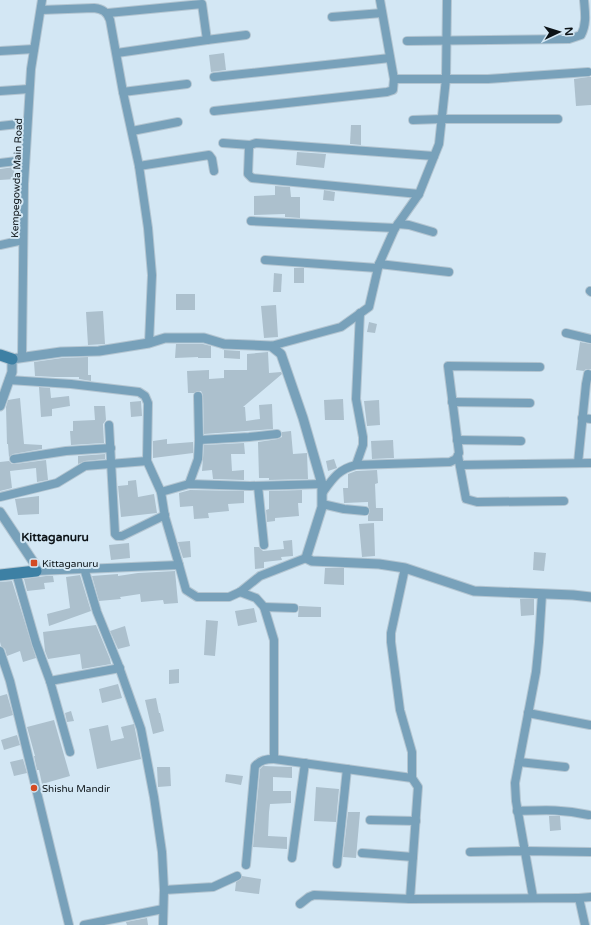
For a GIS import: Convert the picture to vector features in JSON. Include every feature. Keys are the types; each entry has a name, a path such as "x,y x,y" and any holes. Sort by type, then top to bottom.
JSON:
{"main road":[{"path":"0,355 17,358"},
{"path":"0,575 36,571"}],"street":[{"name":"Kempegowda Main Road","path":"17,358 27,123 31,69 42,0"},
{"path":"214,111 387,92 393,90 394,79 380,0"},
{"path":"0,406 17,358 61,352 99,351 150,343 165,338 182,337 204,338 224,344 271,346 341,327 369,307 378,266 396,226 419,194 439,144 446,79 447,0"},
{"path":"407,41 570,38 580,35 584,29 584,0 587,0"},
{"path":"40,10 94,8 101,9 108,13 153,4 202,4 207,40"},
{"path":"108,13 117,53 123,92 140,166 148,228 152,275 150,343"},
{"path":"332,17 382,13"},
{"path":"117,53 246,35"},
{"path":"0,51 34,49"},
{"path":"214,77 390,58"},
{"path":"394,79 488,79 588,72"},
{"path":"123,92 186,84"},
{"path":"0,91 30,89"},
{"path":"413,120 558,119"},
{"path":"132,130 178,122"},
{"path":"0,126 27,123"},
{"path":"223,143 434,156"},
{"path":"250,145 248,174 252,178 419,194"},
{"path":"140,166 209,155 212,159 214,171"},
{"path":"0,163 25,160"},
{"path":"251,221 396,226 408,225 432,232"},
{"path":"0,245 23,240"},
{"path":"265,260 378,266 449,272"},
{"path":"356,465 363,445 363,437 356,399 360,313"},
{"path":"566,333 591,339"},
{"path":"271,346 281,354 303,418 322,488 322,504 306,558"},
{"path":"540,367 448,366 459,461 466,499 477,502 564,501"},
{"path":"578,463 587,418 586,384 588,374 591,375"},
{"path":"9,380 71,384 139,392 145,396 148,404 147,461 161,492 165,515 186,590 197,598 228,597 240,592 260,576 306,558 312,561 379,564 405,568 474,591 591,597"},
{"path":"189,484 198,459 198,396"},
{"path":"452,402 530,403"},
{"path":"110,425 114,531 117,536 122,536 165,515"},
{"path":"199,440 277,434"},
{"path":"457,440 521,441"},
{"path":"14,459 66,451 111,448"},
{"path":"0,497 57,483 85,466 147,461"},
{"path":"161,492 189,484 322,488 336,474 347,467 356,465 459,461 591,463"},
{"path":"258,486 264,545"},
{"path":"322,504 344,509 365,511"},
{"path":"0,512 34,563 36,571 179,565"},
{"path":"84,568 97,612 120,668 141,728 154,797 162,852 164,890 163,925"},
{"path":"405,568 391,633 391,642 400,710 412,752 412,778 418,787 410,899"},
{"path":"16,573 36,643 50,680 70,752"},
{"path":"240,592 256,598 264,607 274,640 274,759"},
{"path":"533,897 517,812 515,783 536,672 542,594"},
{"path":"264,607 294,608"},
{"path":"0,650 10,681 69,925"},
{"path":"50,680 120,668"},
{"path":"528,713 590,725"},
{"path":"246,865 255,766 259,762 274,759 412,778"},
{"path":"519,762 565,767"},
{"path":"292,858 305,763"},
{"path":"337,864 347,769"},
{"path":"517,812 554,810 589,815"},
{"path":"370,820 416,821"},
{"path":"470,852 591,852"},
{"path":"362,853 413,857"},
{"path":"164,890 213,887 237,876"},
{"path":"300,904 314,895 410,899 591,897"},
{"path":"579,898 585,925"},
{"path":"84,925 163,909"}],"building":[{"path":"224,53 226,70 211,72 209,55"},
{"path":"591,77 591,105 576,106 574,79"},
{"path":"351,125 361,125 361,145 350,144"},
{"path":"297,152 326,154 324,168 296,165"},
{"path":"14,167 15,179 0,180 0,169"},
{"path":"275,186 290,187 291,197 300,197 300,218 285,217 285,214 254,215 254,196 275,195"},
{"path":"324,190 335,192 334,201 323,200"},
{"path":"294,268 304,268 304,283 294,283"},
{"path":"274,273 282,274 281,292 273,292"},
{"path":"176,294 195,294 195,310 176,310"},
{"path":"276,305 278,337 264,338 261,306"},
{"path":"103,311 105,344 88,345 86,312"},
{"path":"369,322 377,324 375,333 367,332"},
{"path":"580,342 591,344 591,369 586,369 584,371 576,370"},
{"path":"176,344 203,344 211,346 211,358 175,358"},
{"path":"224,350 240,351 240,359 224,358"},
{"path":"268,352 269,373 281,372 282,374 243,407 245,407 246,421 260,419 259,405 272,404 273,429 204,434 203,395 201,391 188,393 187,371 209,370 209,379 224,378 224,370 247,370 247,354"},
{"path":"88,357 88,375 91,375 91,381 79,379 79,377 35,376 34,362 62,358"},
{"path":"39,387 50,388 51,398 69,396 70,406 52,409 52,416 41,417"},
{"path":"20,398 24,444 42,445 42,449 13,454 9,457 7,444 6,407 8,400"},
{"path":"343,399 344,420 325,420 324,400"},
{"path":"379,400 380,425 367,426 364,401"},
{"path":"141,401 142,416 131,417 130,402"},
{"path":"94,406 105,406 106,420 103,424 104,443 71,445 70,431 73,431 73,421 95,420"},
{"path":"291,431 293,454 307,453 308,479 269,480 269,478 259,478 258,442 278,439 282,437 282,432"},
{"path":"167,439 167,444 193,442 193,453 153,458 153,441"},
{"path":"393,440 394,458 372,459 371,441"},
{"path":"244,443 245,454 231,454 232,471 244,470 244,480 213,479 212,470 202,471 204,445"},
{"path":"105,454 105,459 85,461 78,464 78,456"},
{"path":"334,459 337,468 328,471 326,461"},
{"path":"46,460 48,480 37,482 36,468 10,471 12,488 0,491 0,462 9,461 12,464 15,464"},
{"path":"377,470 378,483 375,484 376,508 383,508 383,521 368,521 370,511 368,502 344,503 343,488 348,488 348,474 356,471"},
{"path":"136,480 138,497 154,494 157,513 121,517 118,486 128,485 128,481"},
{"path":"190,490 244,491 244,503 228,504 229,511 208,513 209,518 194,519 193,506 180,507 179,493"},
{"path":"302,490 302,503 298,503 299,516 275,518 275,521 267,522 266,510 269,509 269,491"},
{"path":"39,496 39,514 18,515 15,499"},
{"path":"374,523 375,556 362,557 359,524"},
{"path":"292,540 293,556 281,557 282,560 264,562 264,568 255,569 254,547 259,547 263,551 284,549 283,541"},
{"path":"190,541 191,557 183,558 178,542"},
{"path":"129,543 130,558 111,560 109,545"},
{"path":"534,552 546,553 544,571 533,570"},
{"path":"325,568 344,568 344,585 324,584"},
{"path":"175,571 178,603 164,604 163,600 141,602 140,594 120,597 121,599 99,601 92,576 118,574 118,576 138,573"},
{"path":"80,575 91,611 49,626 47,614 70,608 66,577"},
{"path":"53,576 54,582 44,583 45,589 27,591 24,579"},
{"path":"12,581 36,658 23,662 20,651 7,656 5,649 1,646 0,642 0,582"},
{"path":"520,599 534,599 534,615 521,616"},
{"path":"299,606 321,607 321,617 298,617"},
{"path":"254,608 257,622 238,626 235,611"},
{"path":"206,620 218,621 215,656 204,655"},
{"path":"96,625 111,664 82,669 80,654 48,659 45,651 43,632"},
{"path":"125,626 130,646 118,649 110,631"},
{"path":"179,669 179,683 169,684 169,670"},
{"path":"118,684 122,698 102,703 99,689"},
{"path":"7,694 13,715 0,719 0,696"},
{"path":"156,698 164,731 153,734 145,700"},
{"path":"71,711 74,721 67,722 65,713"},
{"path":"54,720 70,776 42,784 39,770 37,770 35,756 27,727"},
{"path":"134,724 141,759 97,769 89,729 108,725 111,741 124,738 121,727"},
{"path":"17,735 20,745 4,750 1,740"},
{"path":"23,759 27,773 14,776 10,762"},
{"path":"263,766 292,767 292,778 273,777 273,791 291,791 291,803 270,804 269,812 268,836 287,837 287,849 253,847 260,769"},
{"path":"157,767 170,767 171,786 158,787"},
{"path":"226,774 243,776 241,785 225,782"},
{"path":"316,787 339,789 336,822 314,821"},
{"path":"348,812 360,812 356,858 343,857"},
{"path":"549,816 560,816 561,830 550,831"},
{"path":"242,876 261,879 259,894 235,891 236,882 241,879"},
{"path":"147,918 148,925 127,925 126,922"}],"place":[{"name":"Kittaganuru","path":"34,563"},
{"name":"Shishu Mandir","path":"34,788"}],"district":[{"name":"Kittaganuru","path":"55,537"}]}
